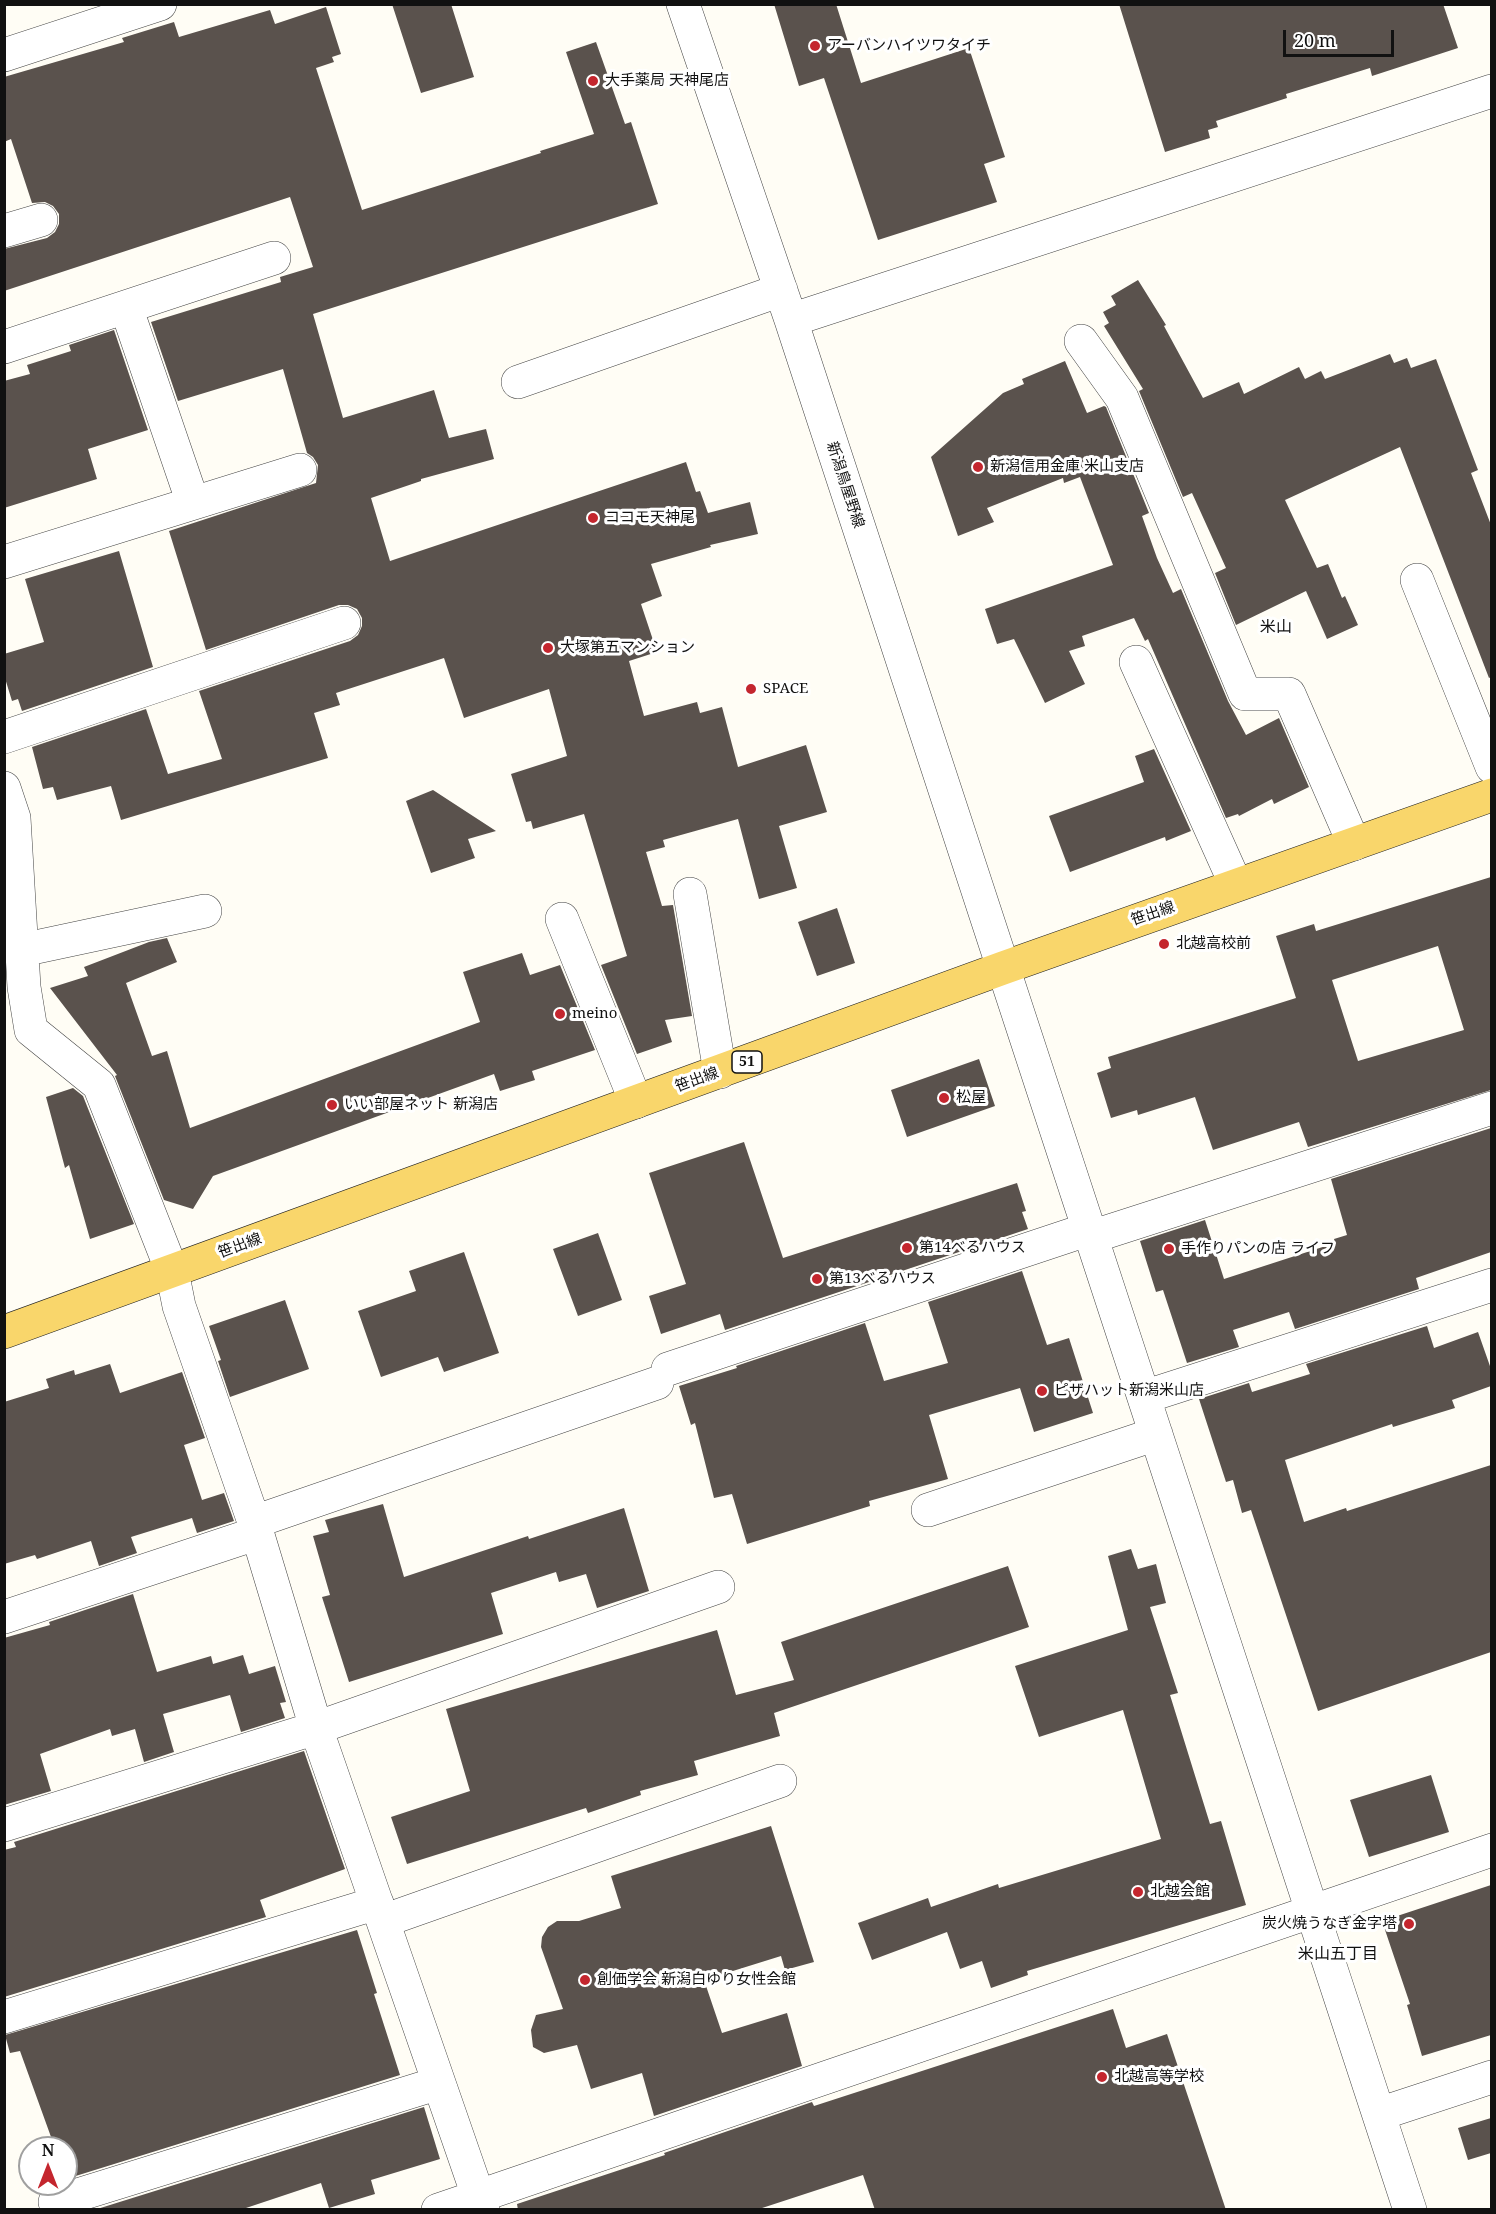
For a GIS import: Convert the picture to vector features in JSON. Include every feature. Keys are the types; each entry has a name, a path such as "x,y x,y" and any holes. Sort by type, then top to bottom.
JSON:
{"main road":[{"name":"笹出線","path":"4,1332 1003,968 1491,795"}],"street":[{"path":"4,55 160,4"},
{"name":"新潟鳥屋野線","path":"683,4 786,305 1410,2210"},
{"path":"518,382 786,305 1491,91"},
{"path":"4,231 40,220"},
{"path":"4,347 274,258"},
{"path":"126,308 192,503"},
{"path":"1081,341 1122,398 1245,694 1288,694 1354,844"},
{"path":"4,562 300,470"},
{"path":"1417,580 1491,767"},
{"path":"4,737 344,623"},
{"path":"1136,662 1236,885"},
{"path":"4,788 14,818 10,844 24,987 31,1030 99,1084 172,1271 179,1306 256,1527 316,1728 481,2203"},
{"path":"690,894 720,1072"},
{"path":"22,950 205,910"},
{"path":"562,919 636,1102"},
{"path":"4,1617 256,1527 662,1376 1090,1233 1491,1108"},
{"path":"1144,1397 1491,1285"},
{"path":"928,1510 1156,1434"},
{"path":"4,1825 316,1728 718,1587"},
{"path":"4,2016 380,1912 780,1781"},
{"path":"438,2210 481,2203 1491,1850"},
{"path":"1379,2114 1491,2077"},
{"path":"55,2202 440,2083"}],"building":[{"path":"392,4 451,4 474,77 421,93"},
{"path":"774,4 836,4 861,83 969,48 1005,157 984,164 997,202 878,240 824,78 799,86"},
{"path":"1119,4 1443,4 1458,48 1372,76 1370,68 1286,94 1287,98 1216,121 1218,127 1208,130 1210,138 1165,152"},
{"path":"326,7 341,54 332,57 334,62 316,68 362,210 594,134 566,52 596,42 625,124 631,122 658,204 313,314 343,418 434,390 449,438 486,429 494,459 421,479 421,481 371,498 390,561 686,462 696,492 700,491 708,513 750,502 758,534 710,545 711,547 651,564 662,596 641,604 657,652 629,661 644,716 697,702 700,713 722,707 738,767 806,745 827,812 779,826 797,888 759,899 738,819 663,840 665,847 646,852 662,906 673,905 692,1016 665,1020 672,1042 637,1054 601,965 627,956 584,814 533,829 531,821 526,822 511,774 567,756 549,689 464,718 444,658 336,693 340,705 314,713 328,758 121,820 111,786 57,800 53,787 43,789 32,747 146,709 168,774 222,759 199,691 350,641 358,635 362,626 362,618 357,609 348,605 339,605 206,650 169,531 316,483 318,465 307,453 283,369 178,401 151,322 281,282 280,277 313,267 290,197 4,291 4,249 47,238 55,232 59,224 59,214 53,206 45,202 32,203 11,139 4,142 4,77 124,42 122,38 174,22 179,37 270,10 275,24"},
{"path":"1138,280 1166,325 1164,326 1203,398 1239,382 1244,394 1299,367 1305,379 1321,371 1325,379 1390,354 1394,363 1407,358 1411,368 1436,359 1478,470 1471,473 1491,525 1491,677 1489,678 1400,447 1285,500 1317,568 1328,564 1342,598 1345,596 1358,625 1327,639 1306,591 1236,625 1215,573 1226,568 1192,493 1183,497 1139,391 1143,389 1104,326 1109,323 1103,312 1116,305 1111,296"},
{"path":"114,330 148,430 88,449 97,479 4,508 4,381 30,374 27,365 71,351 69,345"},
{"path":"1065,361 1087,413 1106,407 1149,513 1142,516 1157,558 1173,593 1181,589 1228,701 1246,735 1279,718 1309,787 1274,804 1272,799 1239,816 1238,814 1226,818 1148,639 1145,641 1134,618 1082,636 1085,646 1069,651 1085,684 1045,703 1014,639 997,644 985,609 1113,565 1080,477 1064,483 1063,478 987,508 994,522 958,536 931,457 1003,393 1024,384 1022,379"},
{"path":"119,551 153,667 22,711 18,699 12,701 4,675 4,654 44,642 25,579"},
{"path":"1154,749 1191,831 1166,841 1165,837 1070,872 1049,816 1144,782 1135,756"},
{"path":"433,790 496,831 468,839 475,858 431,873 406,801"},
{"path":"1491,877 1491,1090 1308,1147 1299,1122 1213,1150 1195,1097 1138,1115 1137,1110 1111,1118 1097,1073 1111,1068 1108,1057 1296,998 1276,936 1314,924 1316,931","holes":["1438,946 1464,1030 1358,1061 1332,980"]},
{"path":"837,908 855,963 817,976 798,922"},
{"path":"167,938 177,962 126,983 152,1056 167,1051 190,1128 480,1022 463,972 522,953 530,975 560,965 595,1050 532,1071 535,1080 500,1091 494,1074 213,1176 193,1209 164,1200 115,1076 117,1075 50,988 88,976 84,967 149,942"},
{"path":"979,1059 995,1106 907,1137 891,1090"},
{"path":"73,1088 83,1096 134,1224 90,1239 69,1165 65,1168 46,1097"},
{"path":"1491,1128 1491,1252 1416,1278 1419,1289 1295,1329 1289,1312 1233,1330 1239,1347 1187,1363 1163,1290 1156,1292 1140,1241 1205,1220 1224,1279 1335,1243 1334,1239 1347,1235 1331,1179"},
{"path":"744,1142 783,1258 1017,1183 1026,1211 1022,1212 1028,1229 725,1330 720,1314 661,1334 649,1296 686,1284 649,1173"},
{"path":"598,1233 622,1300 578,1316 553,1249"},
{"path":"464,1252 499,1353 444,1372 438,1357 381,1377 358,1311 416,1291 409,1271"},
{"path":"1022,1271 1047,1345 1069,1338 1093,1413 1034,1432 1020,1388 929,1415 948,1479 869,1501 870,1506 747,1544 732,1494 714,1498 695,1423 691,1425 679,1386 865,1323 884,1381 948,1363 928,1302"},
{"path":"285,1300 309,1369 230,1397 218,1361 221,1360 209,1326"},
{"path":"1427,1326 1434,1348 1478,1332 1491,1369 1491,1386 1452,1400 1455,1408 1393,1427 1392,1424 1285,1460 1304,1522 1346,1508 1347,1511 1491,1465 1491,1652 1318,1711 1251,1510 1242,1513 1233,1480 1226,1482 1199,1399 1249,1383 1252,1392 1310,1374 1306,1364"},
{"path":"110,1364 120,1393 182,1372 205,1438 184,1445 202,1500 224,1493 234,1521 197,1533 192,1518 131,1537 137,1553 99,1566 91,1541 37,1559 35,1555 4,1564 4,1402 49,1388 46,1379 74,1370 75,1375"},
{"path":"383,1504 404,1577 528,1536 529,1539 624,1508 649,1591 597,1608 586,1574 559,1582 556,1572 491,1593 503,1634 349,1682 322,1597 330,1595 313,1536 329,1532 325,1520"},
{"path":"1131,1549 1138,1569 1156,1564 1166,1603 1150,1607 1178,1693 1170,1695 1210,1824 1221,1821 1246,1905 1027,1971 1028,1975 991,1988 982,1961 960,1969 947,1932 872,1960 858,1923 928,1898 931,1907 998,1884 999,1888 1161,1839 1123,1710 1039,1737 1015,1666 1128,1630 1108,1556"},
{"path":"1008,1566 1029,1627 774,1713 780,1736 694,1761 698,1775 640,1791 641,1795 588,1813 586,1808 407,1864 391,1817 470,1791 446,1709 717,1630 736,1695 794,1680 781,1642"},
{"path":"133,1594 157,1672 211,1656 213,1664 243,1655 249,1674 275,1666 286,1702 280,1703 285,1718 241,1732 230,1695 163,1714 174,1752 144,1762 135,1729 112,1736 110,1729 40,1754 51,1791 4,1805 4,1638 50,1625 49,1622"},
{"path":"304,1751 345,1869 260,1900 266,1917 4,1997 4,1850 16,1847 14,1842"},
{"path":"1431,1775 1449,1832 1369,1857 1350,1800"},
{"path":"771,1826 814,1962 785,1970 781,1956 704,1980 722,2033 787,2013 802,2066 654,2116 642,2073 591,2089 577,2045 544,2053 533,2047 531,2030 536,2015 563,2009 541,1947 542,1937 548,1927 557,1921 579,1921 621,1908 611,1876"},
{"path":"1491,1885 1491,2035 1422,2056 1407,2005 1410,2004 1382,1921"},
{"path":"357,1930 377,1993 374,1994 400,2075 78,2175 78,2136 51,2136 20,2051 10,2053 5,2035"},
{"name":"北越高等学校","path":"1113,2009 1126,2048 1167,2034 1226,2210 875,2210 863,2175 756,2210 518,2210 517,2204 665,2155 664,2153 812,2102 814,2106"},
{"path":"424,2107 440,2159 371,2180 375,2194 329,2208 321,2183 240,2210 94,2210"},
{"path":"1491,2118 1491,2153 1468,2160 1458,2128"}],"place":[{"name":"アーバンハイツワタイチ","path":"815,46"},
{"name":"大手薬局 天神尾店","path":"593,81"},
{"name":"新潟信用金庫 米山支店","path":"978,467"},
{"name":"ココモ天神尾","path":"593,518"},
{"name":"大塚第五マンション","path":"548,648"},
{"name":"SPACE","path":"751,689"},
{"name":"北越高校前","path":"1164,944"},
{"name":"meino","path":"560,1014"},
{"name":"松屋","path":"944,1098"},
{"name":"いい部屋ネット 新潟店","path":"332,1105"},
{"name":"第14べるハウス","path":"907,1248"},
{"name":"手作りパンの店 ライフ","path":"1169,1249"},
{"name":"第13べるハウス","path":"817,1279"},
{"name":"ピザハット新潟米山店","path":"1042,1391"},
{"name":"北越会館","path":"1138,1892"},
{"name":"炭火焼うなぎ金字塔","path":"1409,1924"},
{"name":"創価学会 新潟白ゆり女性会館","path":"585,1980"},
{"name":"北越高等学校","path":"1102,2077"}],"district":[{"name":"米山","path":"1276,627"},
{"name":"米山五丁目","path":"1338,1954"}]}
